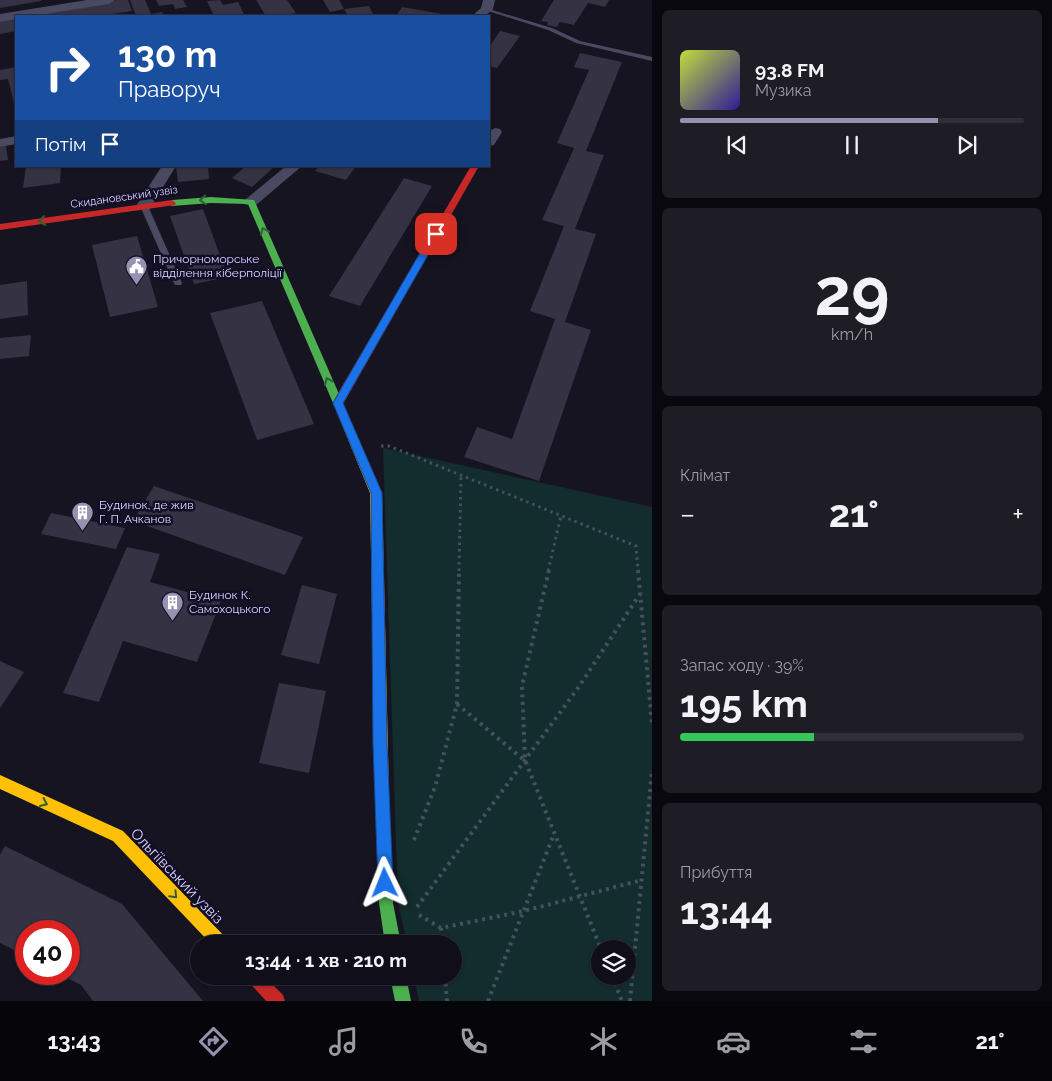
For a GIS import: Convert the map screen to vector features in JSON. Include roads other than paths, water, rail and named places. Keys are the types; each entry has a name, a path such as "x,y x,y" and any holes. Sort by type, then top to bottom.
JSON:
{"street":[{"path":"18,15 109,0"},
{"path":"0,18 15,16"},
{"path":"0,143 15,140"},
{"path":"144,206 168,167"},
{"path":"294,167 251,202 376,493 380,744 386,903 391,935"},
{"path":"338,403 473,167"},
{"name":"Скидановський узвіз","path":"0,227 204,199 228,199 251,202"},
{"name":"Ольгіївський узвіз","path":"1,786 118,836 213,935"},
{"path":"262,985 277,1001"},
{"path":"400,985 403,1001"}],"lane":[{"path":"485,8 550,29 578,42 652,59"},
{"path":"144,206 178,283"}],"place":[{"name":"Причорноморське відділення кіберполіції","path":"137,285"},
{"name":"Будинок, де жив Г. П. Ачканов","path":"83,531"},
{"name":"Будинок К. Самохоцького","path":"173,621"}]}
